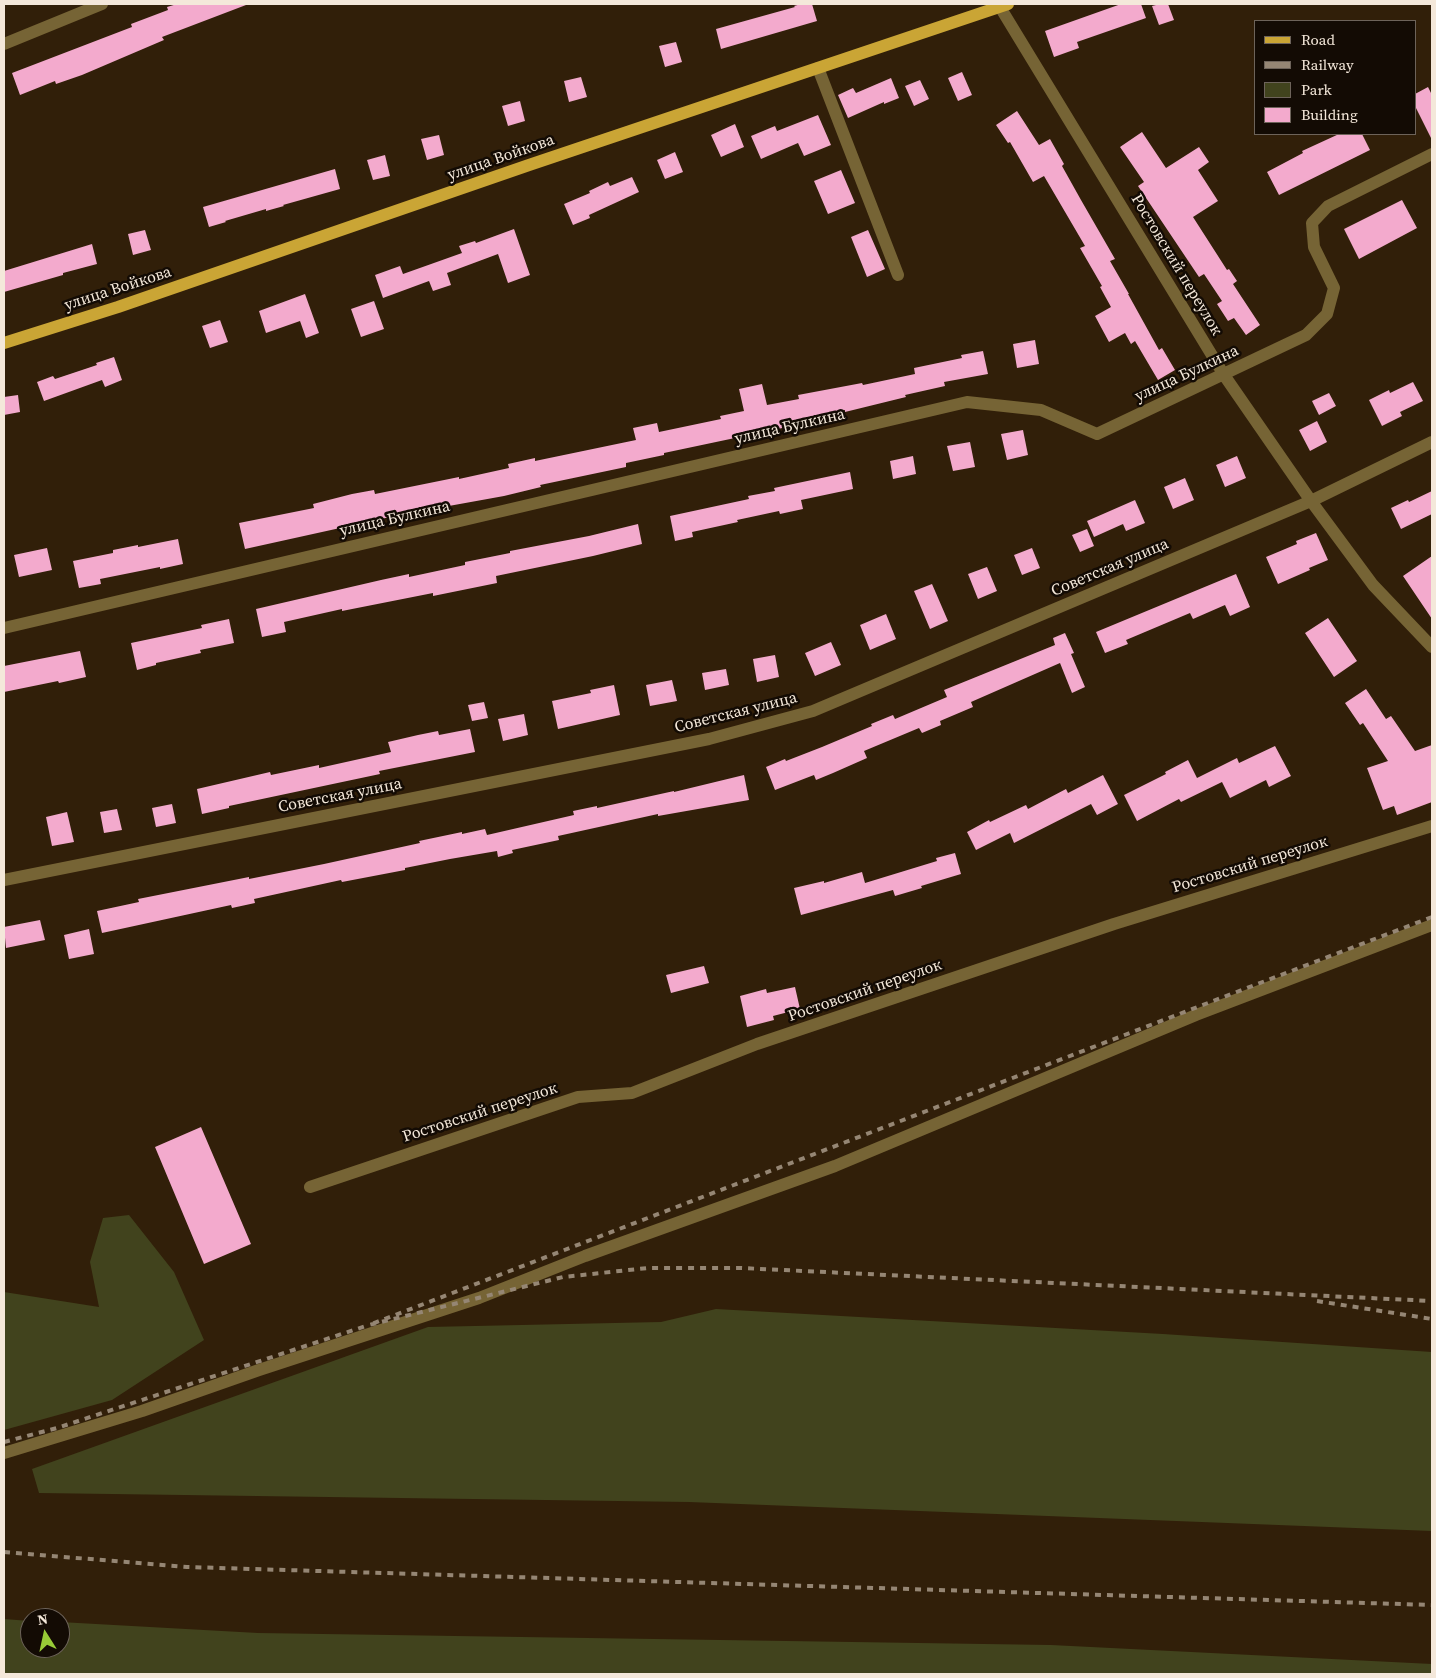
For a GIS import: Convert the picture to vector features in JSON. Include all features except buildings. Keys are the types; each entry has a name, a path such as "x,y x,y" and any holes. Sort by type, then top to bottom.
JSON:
{"main road":[{"name":"улица Войкова","path":"4,343 118,307 520,168 1004,5"}],"street":[{"path":"4,44 102,4"},
{"name":"Ростовский переулок","path":"1004,5 1224,375 1372,585 1432,647"},
{"path":"818,68 898,275"},
{"name":"улица Булкина","path":"4,628 967,402 1041,410 1097,434 1306,336 1327,314 1334,288 1314,247 1312,223 1328,206 1432,154"},
{"name":"Советская улица","path":"4,880 708,738 814,711 1311,501 1432,442"},
{"name":"Ростовский переулок","path":"310,1187 578,1098 632,1093 756,1044 1114,924 1432,826"},
{"path":"4,1453 142,1411 259,1370 479,1298 585,1256 835,1166 1196,1015 1432,925"}],"green space":[{"path":"129,1215 174,1272 204,1340 112,1400 4,1430 4,1292 99,1307 90,1262 103,1218"},
{"path":"716,1309 1163,1334 1432,1352 1432,1531 689,1502 39,1493 32,1469 428,1327 661,1322"},
{"path":"4,1619 20,1620 20,1658 70,1658 70,1623 258,1633 1051,1645 1432,1664 1432,1674 4,1674"}],"railway":[{"path":"1432,917 369,1325 563,1277 648,1268 741,1268 1432,1301"},
{"path":"1317,1301 1432,1319"},
{"path":"4,1442 57,1428 369,1325"},
{"path":"4,1552 187,1567 1432,1605"}]}
